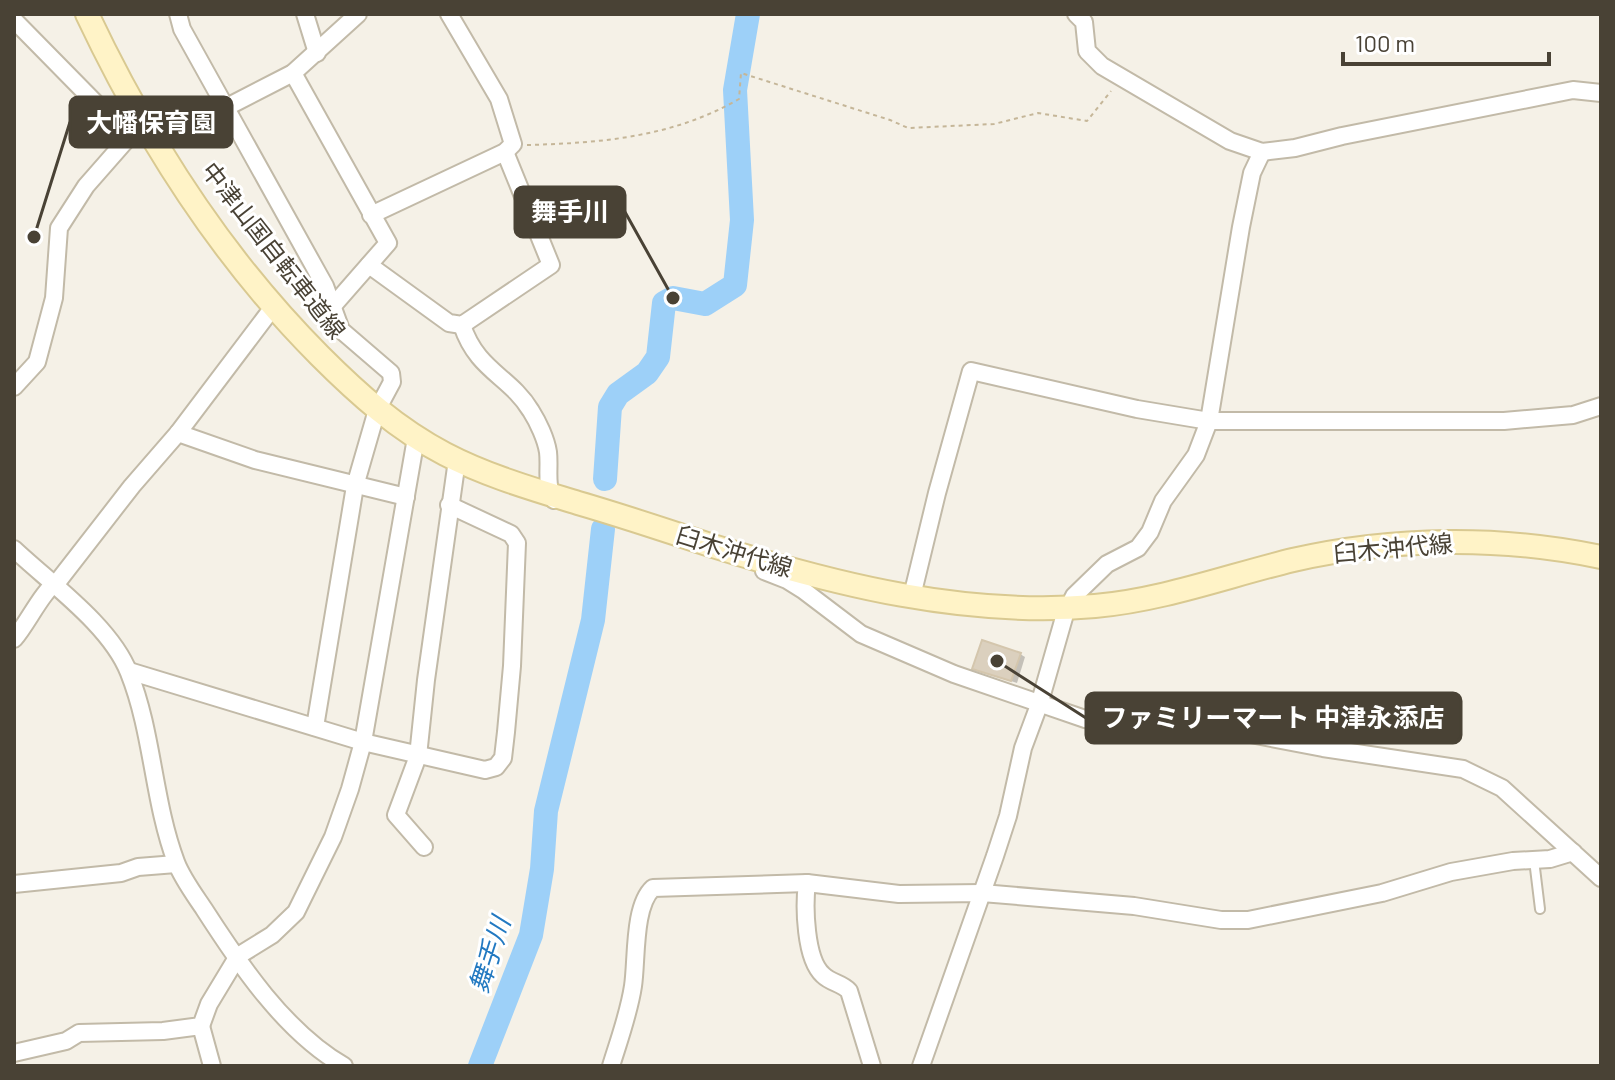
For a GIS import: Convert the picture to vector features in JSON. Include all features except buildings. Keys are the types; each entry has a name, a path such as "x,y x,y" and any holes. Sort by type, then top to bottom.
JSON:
{"main road":[{"name":"臼木沖代線","path":"87,14 126,92 138,132 228,250 299,335 377,410 416,438 457,460 551,495 781,567 912,596 1002,607 1069,608 1133,602 1294,560 1414,543 1506,544 1601,557"}],"street":[{"path":"178,14 182,29 325,286 341,330 391,373 392,382 377,410 355,486 315,727"},
{"path":"305,14 317,53"},
{"path":"225,108 293,73 358,14"},
{"path":"369,265 449,323 462,325 551,265 509,148 499,99 449,14"},
{"path":"1076,14 1084,22 1087,51 1102,66 1230,141 1262,152 1295,148 1573,90 1601,93"},
{"path":"14,20 138,132 86,186 59,228 54,298 37,362 14,387"},
{"path":"293,73 388,243 332,307"},
{"path":"371,215 509,148"},
{"path":"921,1066 1008,816 1023,748 1074,596 1107,564 1138,548 1150,532 1163,501 1196,455 1209,421 1241,227 1252,173 1262,152"},
{"path":"14,639 28,624 52,585 178,433 274,306"},
{"path":"462,325 480,361 520,396 531,411 548,448 551,495 563,508 774,574 803,590 861,634 954,674 1039,705 1103,723 1209,726 1295,743 1463,769 1502,788 1601,878"},
{"path":"912,596 971,371 1137,409 1209,421 1504,421 1573,415 1601,406"},
{"path":"178,433 255,460 406,497"},
{"path":"212,1066 201,1026 209,1004 238,956 272,935 296,912 333,837 350,789 363,742 416,438"},
{"path":"424,847 396,815 418,756 457,460"},
{"path":"129,671 363,742 485,770 496,767 503,758 512,666 517,543 511,534 449,505"},
{"path":"14,549 91,620 129,671 176,864 217,929 276,1008 301,1033 344,1066"},
{"path":"611,1066 633,988 641,912 646,894 653,888 807,883 899,894 982,893 1134,906 1221,920 1248,920 1382,893 1451,872 1555,858 1573,852"},
{"path":"14,884 176,864"},
{"path":"807,883 806,918 816,968 849,991 872,1066"},
{"path":"14,1053 66,1041 79,1033 163,1031 201,1026"}],"lane":[{"path":"1534,860 1540,909"}],"path":[{"path":"509,148 666,131 709,117 739,99 741,73 908,128 994,124 1038,113 1087,121 1121,77"}],"waterway":[{"name":"舞手川","path":"605,479 610,407 618,394 647,373 658,357 664,303 673,298 705,304 735,285 742,220 735,90 748,14"},
{"name":"舞手川","path":"480,1066 531,935 542,869 546,811 593,620 603,529"}],"place":[{"name":"大幡保育園","path":"34,237"},
{"name":"舞手川","path":"673,298"},
{"name":"ファミリーマート 中津永添店","path":"997,661"}]}
